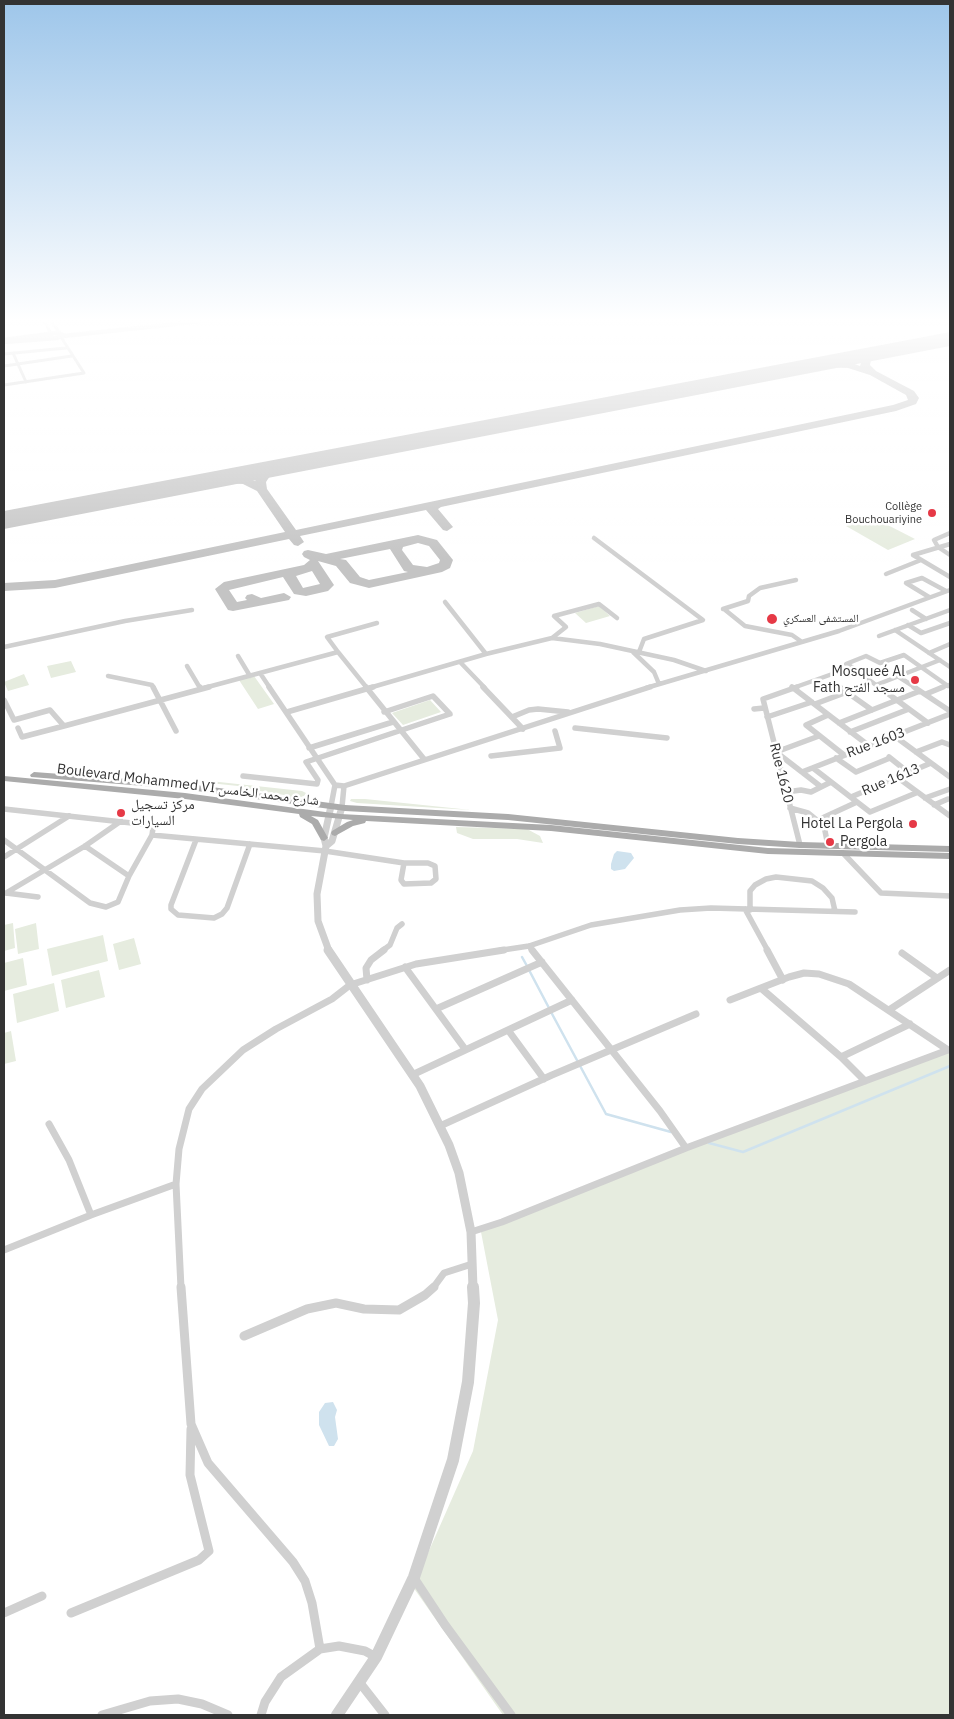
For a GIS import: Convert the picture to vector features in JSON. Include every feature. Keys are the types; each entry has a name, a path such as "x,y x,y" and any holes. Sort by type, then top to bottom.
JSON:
{"main road":[{"name":"Boulevard Mohammed VI شارع محمد الخامس","path":"4,772 182,786 342,807 508,818 768,847 800,845 950,849"},
{"name":"Boulevard Mohammed VI شارع محمد الخامس","path":"4,778 185,796 340,817"},
{"path":"296,812 315,822 325,845"},
{"path":"340,817 545,828 843,853 950,856"},
{"path":"335,833 350,824 369,819"}],"street":[{"path":"950,533 934,539 938,548 950,555"},
{"path":"594,538 702,620 644,639 639,652"},
{"path":"950,544 913,555 950,577"},
{"path":"886,574 921,560"},
{"path":"929,597 906,584 922,578 948,591"},
{"path":"796,580 760,588 749,596 748,601 723,609 745,626 792,635 802,642"},
{"path":"335,785 344,786 659,684 839,631 908,604 948,591"},
{"path":"445,602 486,654"},
{"path":"552,638 566,626 554,616 598,604 617,618"},
{"path":"4,647 192,610"},
{"path":"912,610 942,627"},
{"path":"879,636 950,610"},
{"path":"943,613 950,618"},
{"path":"377,623 328,636 366,689 424,759"},
{"path":"908,626 921,633 950,624"},
{"path":"895,630 950,667"},
{"path":"287,712 486,654 552,638 593,642 674,660 706,671"},
{"path":"929,652 950,644"},
{"path":"630,650 654,672 659,684"},
{"path":"18,728 22,737 338,652"},
{"path":"928,723 846,664 868,656 880,663 904,655 949,685"},
{"path":"238,656 250,676"},
{"path":"876,685 940,660"},
{"path":"460,662 523,729"},
{"path":"187,666 201,689"},
{"path":"792,687 852,667"},
{"path":"260,673 335,785 317,894 318,921 327,948 350,986 412,1075 440,1126 459,1173 471,1232 474,1304 468,1382 453,1460 414,1577 376,1657 337,1715"},
{"path":"108,676 152,685 176,731"},
{"path":"900,677 950,713"},
{"path":"926,694 949,685"},
{"path":"792,687 868,745"},
{"name":"Rue 1620","path":"792,687 767,697 763,701 800,845"},
{"path":"841,688 872,710"},
{"path":"838,723 920,691"},
{"path":"767,717 847,692"},
{"path":"243,776 317,784 318,780 306,762 450,714 433,696 384,712"},
{"path":"4,700 14,720 50,710 64,726"},
{"path":"754,709 764,708"},
{"path":"512,717 529,710 538,709 570,712"},
{"path":"850,732 909,710"},
{"name":"Rue 1603","path":"802,772 950,713"},
{"path":"828,714 806,724 844,755"},
{"path":"310,748 393,722"},
{"path":"574,728 667,738"},
{"path":"491,756 560,748 555,731"},
{"path":"894,735 950,777"},
{"path":"776,752 819,736"},
{"path":"916,752 942,742 950,745"},
{"path":"776,752 820,786"},
{"path":"836,758 856,772 889,757 909,772"},
{"name":"Rue 1613","path":"851,797 931,763"},
{"path":"813,768 872,812 916,793"},
{"path":"897,778 950,816"},
{"path":"786,792 801,790 811,792 831,782"},
{"path":"152,835 250,844 331,844 340,817 344,786"},
{"path":"925,798 950,789"},
{"path":"940,793 949,800"},
{"path":"934,805 949,800"},
{"path":"818,820 857,802"},
{"path":"790,808 808,813 818,820 826,831 828,846"},
{"path":"4,809 121,821 150,825 154,828 118,902 106,907 90,903 4,840"},
{"path":"4,857 69,816"},
{"path":"5,893 85,846 121,821"},
{"path":"196,840 171,905 171,910 178,915 214,918 222,914 227,908 250,844"},
{"path":"325,845 404,863 433,864 435,866 436,879 431,883 404,884 401,880 404,863"},
{"path":"85,846 129,876"},
{"path":"843,853 882,893 950,896"},
{"path":"783,980 747,910 750,891 766,879 776,877 812,881 823,888 832,898 836,911"},
{"path":"5,893 38,897"},
{"path":"71,1613 199,1560 210,1551 190,1475 191,1424 176,1184 180,1149 189,1109 202,1089 243,1050 276,1029 332,999 350,986 405,967 529,946 612,921 680,910 711,908 855,912"},
{"path":"367,980 366,968 371,960 390,945 397,928 402,924"},
{"path":"529,946 660,1111 686,1148"},
{"path":"902,953 937,978"},
{"path":"436,1010 542,962"},
{"path":"405,967 465,1049"},
{"path":"889,1010 950,970"},
{"path":"471,1232 502,1222 686,1148 948,1050 849,984 819,974 804,973 730,1000"},
{"path":"762,989 841,1057 865,1082"},
{"path":"412,1075 572,1000"},
{"path":"440,1126 696,1014"},
{"path":"841,1057 910,1024"},
{"path":"508,1030 544,1079"},
{"path":"49,1124 69,1160 91,1215"},
{"path":"4,1250 91,1215 176,1184"},
{"path":"244,1336 307,1309 336,1303 364,1309 399,1310 425,1295 435,1286 444,1273 472,1264"},
{"path":"191,1424 208,1463 293,1562 305,1581 312,1603 320,1649"},
{"path":"414,1577 445,1625 509,1714"},
{"path":"4,1613 42,1596"},
{"path":"261,1715 265,1702 282,1677 320,1649 339,1646 365,1651 376,1657"},
{"path":"360,1682 384,1715"},
{"path":"102,1715 150,1701 178,1699 202,1704 228,1715"}],"shaded area":[{"path":"872,517 915,539 888,550 846,526"},
{"path":"599,606 610,616 586,623 575,613"},
{"path":"71,661 76,672 51,678 47,666"},
{"path":"24,674 29,685 8,691 4,682"},
{"path":"254,676 274,704 258,709 239,680"},
{"path":"430,700 441,712 403,725 392,713"},
{"path":"210,781 306,793 304,796 295,799 284,795 249,789 248,787 209,783"},
{"path":"351,799 471,810 357,803 350,801"},
{"path":"456,827 527,829 540,836 543,843 517,839 473,839 457,833"},
{"path":"13,923 15,948 4,951 4,925"},
{"path":"36,923 39,949 18,954 15,929"},
{"path":"103,935 108,961 52,976 47,949"},
{"path":"134,938 141,964 119,970 113,944"},
{"path":"23,958 27,985 4,991 4,963"},
{"path":"99,970 105,997 66,1008 61,980"},
{"path":"54,983 59,1011 17,1023 13,994"},
{"path":"11,1031 16,1061 4,1064 4,1033"},
{"path":"950,1052 950,1715 503,1715 413,1587 473,1451 498,1320 481,1232 706,1143"}],"water":[{"path":"617,851 631,853 634,858 625,869 614,871 611,869 611,864"},
{"path":"333,1402 337,1410 335,1417 338,1439 334,1446 329,1446 319,1425 319,1412 325,1403"}],"waterway":[{"path":"522,957 527,966"},
{"path":"529,970 549,1008"},
{"path":"551,1012 606,1114 671,1132"},
{"path":"709,1143 743,1152 950,1066"}],"taxiway":[{"path":"437,504 896,408 912,401"},
{"path":"261,489 260,482 266,474 289,465"},
{"path":"211,480 232,479 246,481 261,489"},
{"path":"261,489 293,534"},
{"path":"293,534 437,504"},
{"path":"437,504 431,509 447,527"},
{"path":"4,587 55,584 293,534"},
{"path":"293,534 298,542"},
{"path":"323,558 341,563 355,580 369,584 437,569 445,565 447,560 433,543 418,539 404,542"},
{"path":"308,554 314,557 326,558 404,542"},
{"path":"404,542 397,545 396,550 409,568 426,571"},
{"path":"313,563 327,585 323,588 306,592 299,591 289,576 293,571 308,568 313,563"},
{"path":"261,602 233,607 222,589 229,585 293,571"},
{"path":"261,602 284,597"},
{"path":"252,598 256,602 261,602"}],"runway":[{"path":"4,520 625,401"}],"place":[{"name":"Collège Bouchouariyine","path":"932,513"},
{"name":"المستشفى العسكري","path":"772,619"},
{"name":"Mosqueé Al Fath مسجد الفتح","path":"915,680"},
{"name":"مركز تسجيل السيارات","path":"121,813"},
{"name":"Hotel La Pergola","path":"913,824"},
{"name":"Pergola","path":"830,842"}]}
